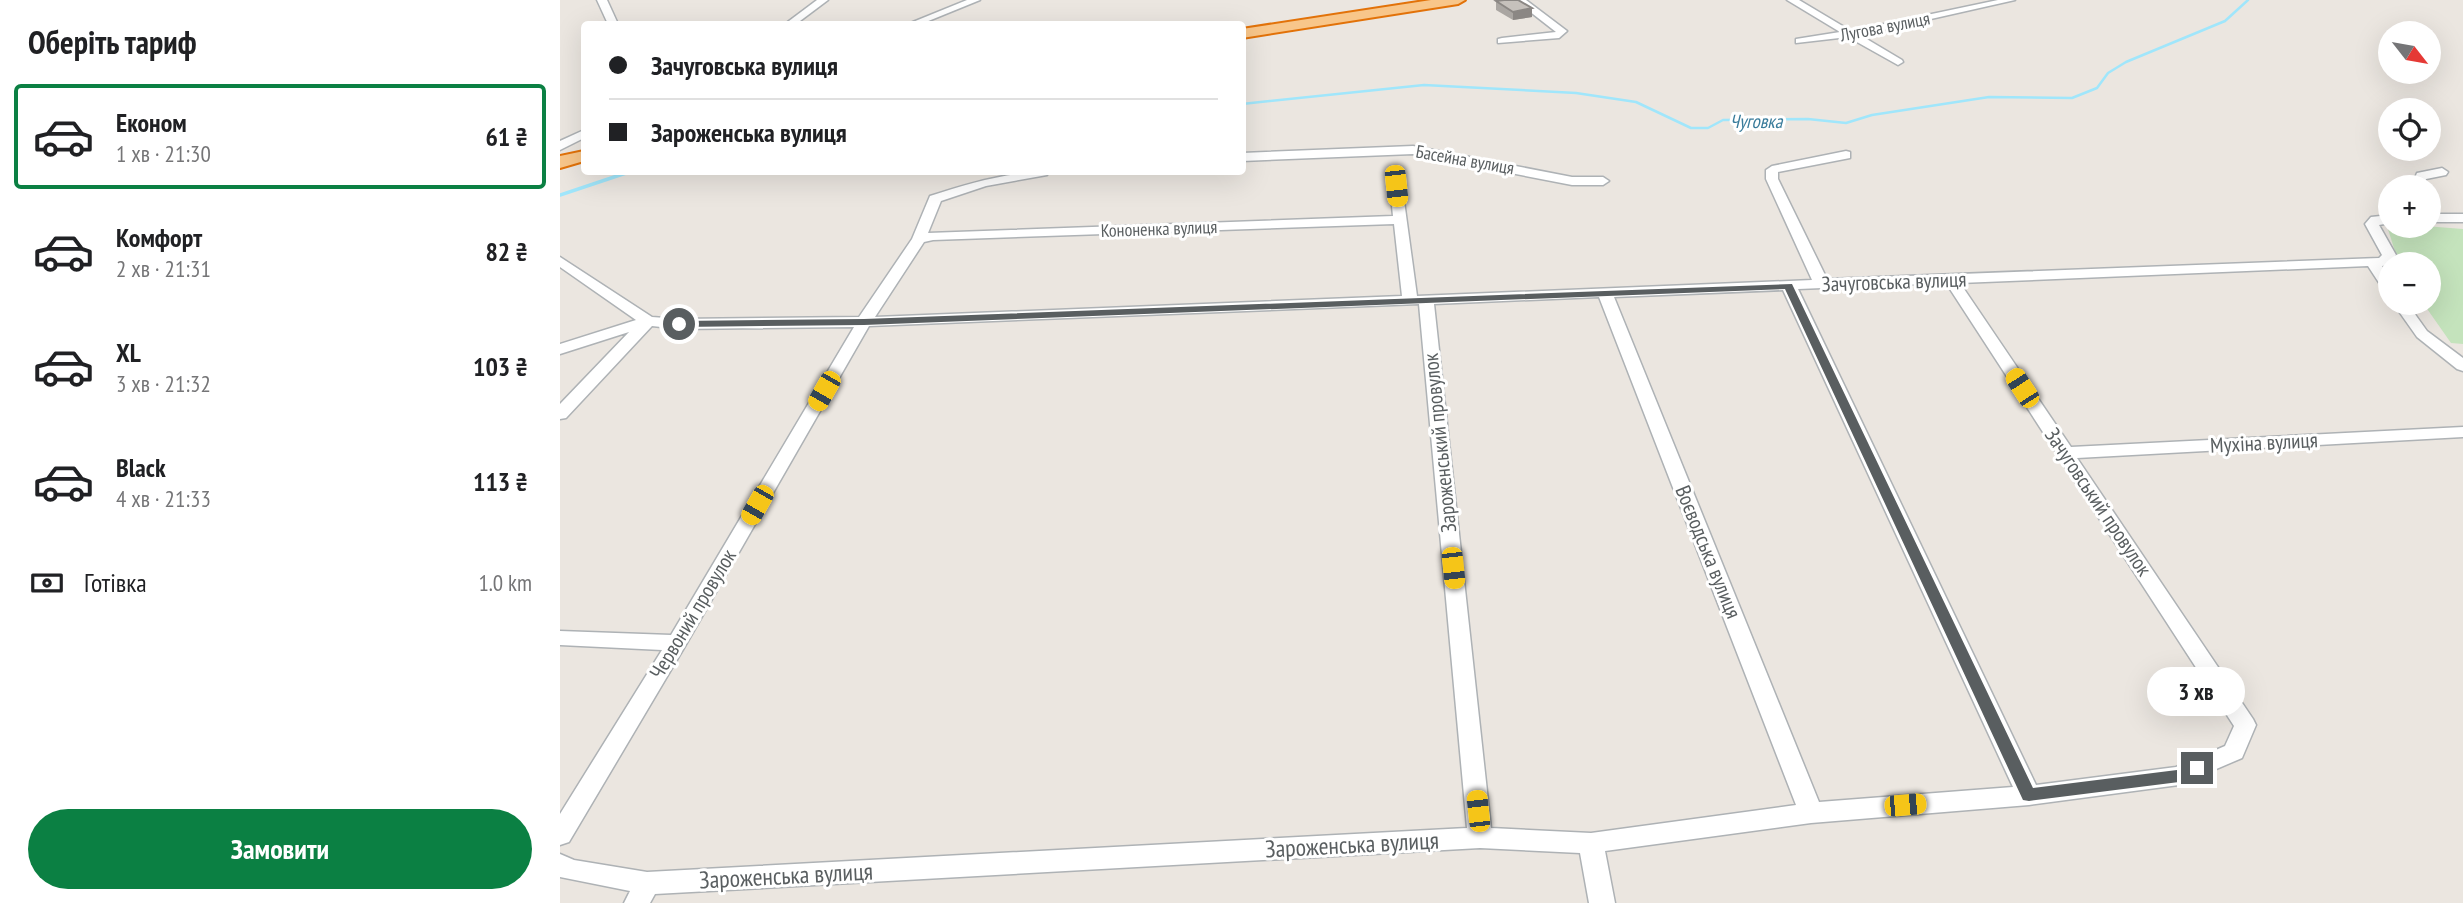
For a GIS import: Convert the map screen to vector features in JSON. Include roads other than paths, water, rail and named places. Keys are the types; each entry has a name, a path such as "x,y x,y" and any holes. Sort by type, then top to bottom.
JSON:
{"highway":[{"path":"1246,33 1429,2 1458,0"},
{"path":"560,162 581,157"}],"street":[{"path":"602,0 611,21"},
{"path":"794,21 823,0"},
{"path":"921,21 975,0"},
{"path":"1502,41 1559,35 1562,32 1520,0"},
{"path":"1792,0 1898,62"},
{"name":"Лугова вулиця","path":"1800,41 1849,34 2010,0"},
{"path":"560,146 581,136"},
{"name":"Басейна вулиця","path":"1246,157 1413,150 1572,181 1603,181"},
{"path":"1822,285 1772,179 1772,170 1846,155"},
{"path":"2426,175 2442,172"},
{"name":"Червоний провулок","path":"560,835 677,643 864,322 919,239 934,198 984,183 1027,175"},
{"name":"Зароженський провулок","path":"1396,186 1399,220 1418,299 1480,838"},
{"path":"2441,218 2463,218"},
{"name":"Кононенка вулиця","path":"919,239 933,236 1399,220"},
{"path":"2378,220 2372,224 2378,235"},
{"path":"2378,271 2372,262 2383,261 2389,255 2380,238"},
{"name":"Зачуговська вулиця","path":"560,261 648,321 679,324 864,322 2372,262"},
{"name":"Зачуговський провулок","path":"1951,280 2245,724"},
{"path":"1789,286 2029,795"},
{"name":"Воєводська вулиця","path":"1604,291 1811,813"},
{"path":"2409,315 2422,334 2463,366"},
{"path":"560,349 648,321"},
{"path":"560,414 648,321"},
{"name":"Мухіна вулиця","path":"2066,453 2463,432"},
{"path":"560,638 677,643"},
{"name":"Зароженська вулиця","path":"560,865 642,893 1480,838 1591,843 1811,813 2029,795 2179,776 2234,752 2245,724"},
{"path":"1591,843 1602,903"}],"waterway":[{"name":"Чуговка","path":"1246,104 1424,85 1576,93 1636,102 1691,128 1708,128 1723,120 1808,119 1846,123 1872,115 1989,97 2072,98 2097,88 2108,73 2126,62 2225,21 2248,0"},
{"name":"Чуговка","path":"560,195 620,175"}]}
